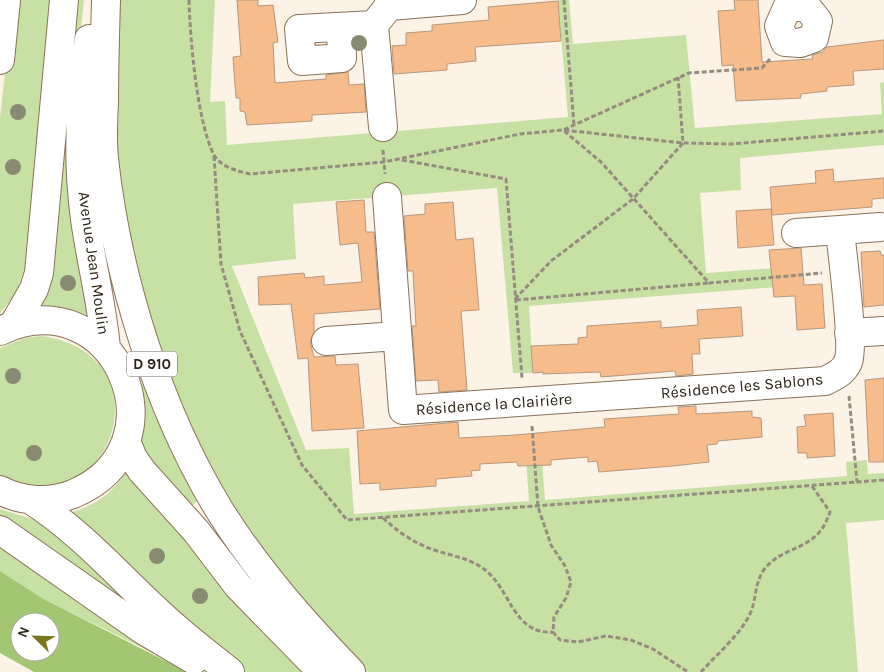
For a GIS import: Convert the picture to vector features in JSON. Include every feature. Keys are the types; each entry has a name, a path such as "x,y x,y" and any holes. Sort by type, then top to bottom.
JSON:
{"main road":[{"path":"0,60 6,0"},
{"path":"7,328 34,290 39,273 64,0"},
{"name":"Avenue Jean Moulin","path":"94,0 86,55 81,154 85,216 106,348"},
{"name":"D 910","path":"106,0 104,157 112,217 140,332 189,456 220,511 254,561 308,627 351,672"},
{"path":"341,27 384,10 462,0"},
{"path":"785,42 800,43 814,38 818,21 807,3"},
{"path":"383,127 384,10"},
{"name":"Résidence la Clairière","path":"387,197 403,410 629,395"},
{"path":"796,233 880,227"},
{"name":"Résidence les Sablons","path":"629,395 824,381 840,375 848,361 849,333 840,230"},
{"path":"0,490 9,495 31,500 61,499 89,487 112,467 126,441 131,416 129,391 121,368 106,348 86,332 64,323 39,320 7,328"},
{"path":"849,333 884,331"},
{"path":"326,341 397,336"},
{"path":"126,441 133,458 142,471 196,531 238,586 322,672"},
{"path":"31,500 57,516 83,538 157,611 230,672"},
{"path":"0,530 143,630 215,672"}],"path":[{"path":"189,0 202,118 214,156 221,264 240,331 268,396 302,464 347,520 884,480"},
{"path":"564,0 574,125"},
{"path":"563,130 689,73 762,68 785,42"},
{"path":"678,77 683,143 633,199 551,261 515,300 844,271"},
{"path":"383,127 387,197"},
{"path":"214,156 231,169 250,174 384,162 520,134 563,130 683,143 732,144 884,130"},
{"path":"563,130 601,162 709,283"},
{"path":"840,375 848,392 857,482"},
{"path":"701,672 751,613 758,579 766,567 816,537 826,526 830,512 812,486"},
{"path":"382,517 398,532 424,546 465,559 484,568 499,583 520,618 533,630 553,632"}],"green space":[{"path":"13,0 52,0 27,263 15,295 0,313 0,118"},
{"path":"76,0 84,0 77,67 94,326 36,309"},
{"path":"117,0 215,0 210,102 225,101 227,145 568,117 558,0 569,0 573,44 686,35 695,128 882,114 880,83 884,82 884,145 740,158 741,190 700,193 706,273 802,266 803,285 529,306 533,373 513,373 497,188 293,204 296,259 232,266 306,450 349,448 354,514 529,501 524,435 540,435 545,500 847,476 846,462 867,460 868,474 884,473 884,520 846,523 858,672 367,672 359,665 263,553 222,488 187,422 141,299 118,175 115,114"},
{"path":"41,336 63,341 79,348 101,367 111,386 115,407 113,428 106,447 93,465 76,478 44,489 23,486 0,478 0,348 25,338"},
{"path":"146,382 200,499 186,510 140,446 144,416 139,385"},
{"path":"127,470 304,672 244,672 208,646 65,514 84,508 101,499 115,486"},
{"path":"0,509 42,522 55,530 145,615 0,521"},
{"path":"0,548 83,606 171,662 42,598 0,571"},
{"path":"0,571 42,598 187,672 34,672 16,662 60,662 60,612 10,612 10,659 0,653"}],"building":[{"path":"237,0 258,0 258,6 273,5 278,42 273,43 275,83 326,79 326,75 348,72 349,85 364,84 366,112 312,115 312,121 247,125 245,112 240,111 240,98 236,98 233,57 241,56"},
{"path":"734,0 758,0 762,62 813,59 812,55 823,52 827,47 884,40 884,69 853,71 854,85 827,87 827,91 801,94 801,98 736,101 733,65 722,66 718,11 735,10"},
{"path":"558,1 561,41 475,47 476,61 447,64 447,70 394,74 392,46 406,45 406,33 432,31 432,25 489,20 488,7"},
{"path":"833,169 834,182 884,178 884,198 872,199 872,207 772,215 770,187 816,183 815,171"},
{"path":"364,200 366,232 374,232 380,309 314,314 314,332 310,342 314,357 335,356 336,365 358,364 364,428 312,431 308,358 298,359 291,304 259,305 258,277 304,273 305,278 324,276 324,285 362,282 358,243 340,245 336,202"},
{"path":"453,202 456,240 473,238 479,310 461,311 467,390 439,392 438,380 416,381 412,326 416,326 413,271 408,271 404,216 425,214 425,204"},
{"path":"771,209 774,245 738,248 736,211"},
{"path":"801,248 804,285 822,284 825,328 797,330 795,296 774,297 769,250"},
{"path":"880,251 881,255 884,255 884,305 864,307 861,252"},
{"path":"741,307 743,336 699,339 700,354 692,354 693,374 676,376 675,371 601,377 600,372 533,373 531,346 578,344 578,338 587,337 587,326 661,321 661,328 698,325 697,310"},
{"path":"884,378 884,462 869,462 865,380"},
{"path":"696,406 696,414 752,411 752,417 761,418 762,437 718,441 717,444 707,445 709,462 599,472 597,461 588,462 588,457 551,460 551,465 518,466 517,462 480,464 480,470 471,471 472,476 436,479 436,486 380,490 380,483 360,484 357,431 458,422 459,438 515,435 605,427 604,419 679,414 678,407"},
{"path":"833,413 835,456 807,458 807,453 798,453 797,427 806,426 804,415"}]}
